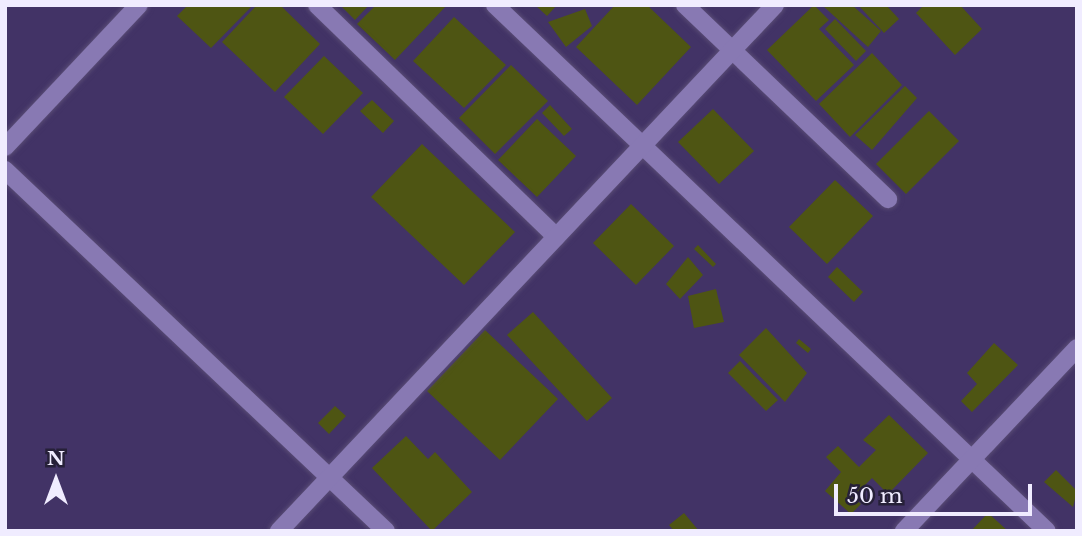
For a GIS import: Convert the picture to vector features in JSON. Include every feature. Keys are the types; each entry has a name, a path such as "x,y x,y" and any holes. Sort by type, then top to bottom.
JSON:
{"street":[{"path":"5,147 139,5"},
{"path":"317,5 556,237"},
{"path":"495,5 1047,531"},
{"path":"685,5 888,199"},
{"path":"279,531 775,5"},
{"path":"5,170 386,531"},
{"path":"904,531 1077,348"}],"building":[{"path":"188,5 253,5 211,48 177,16"},
{"path":"257,5 280,5 320,44 275,92 222,42"},
{"path":"340,5 369,5 355,20"},
{"path":"376,5 447,5 395,60 357,24"},
{"path":"535,5 557,5 547,16"},
{"path":"615,5 647,5 691,47 637,105 576,47"},
{"path":"814,5 829,20 819,29 854,65 816,101 767,50"},
{"path":"822,5 852,5 881,31 868,47"},
{"path":"858,5 886,5 899,19 884,33"},
{"path":"924,5 960,5 982,29 955,55 916,13"},
{"path":"585,9 592,26 566,47 548,22"},
{"path":"454,17 506,65 464,108 413,61"},
{"path":"835,19 866,51 856,61 825,29"},
{"path":"872,53 902,85 850,137 819,104"},
{"path":"324,56 363,93 323,134 284,97"},
{"path":"511,65 548,101 495,154 459,118"},
{"path":"905,86 917,98 872,150 855,135"},
{"path":"372,100 394,121 383,133 360,111"},
{"path":"550,105 572,129 564,136 542,113"},
{"path":"713,109 754,151 719,184 678,142"},
{"path":"929,111 959,141 906,194 876,164"},
{"path":"537,119 576,156 537,197 498,160"},
{"path":"422,144 515,232 464,285 371,197"},
{"path":"835,180 873,216 827,264 789,227"},
{"path":"631,204 674,246 636,285 593,243"},
{"path":"698,245 716,264 713,267 694,249"},
{"path":"688,257 703,275 680,299 666,284"},
{"path":"837,267 863,292 854,302 828,277"},
{"path":"716,289 724,322 694,328 688,296"},
{"path":"533,312 612,398 587,421 507,335"},
{"path":"766,328 807,373 785,402 739,355"},
{"path":"485,330 558,399 500,460 427,391"},
{"path":"799,339 811,349 808,353 796,343"},
{"path":"994,343 1018,365 972,412 961,401 977,384 967,373"},
{"path":"740,361 778,400 766,411 728,373"},
{"path":"335,406 346,416 329,434 318,423"},
{"path":"889,415 928,453 888,494 872,478 853,497 861,504 851,514 825,491 841,472 826,457 838,446 859,467 876,450 863,440"},
{"path":"406,436 428,459 435,452 472,492 432,531 372,468"},
{"path":"1056,470 1077,491 1073,507 1044,482"},
{"path":"684,513 699,531 674,531 669,525"},
{"path":"988,513 1008,531 971,531"}]}
